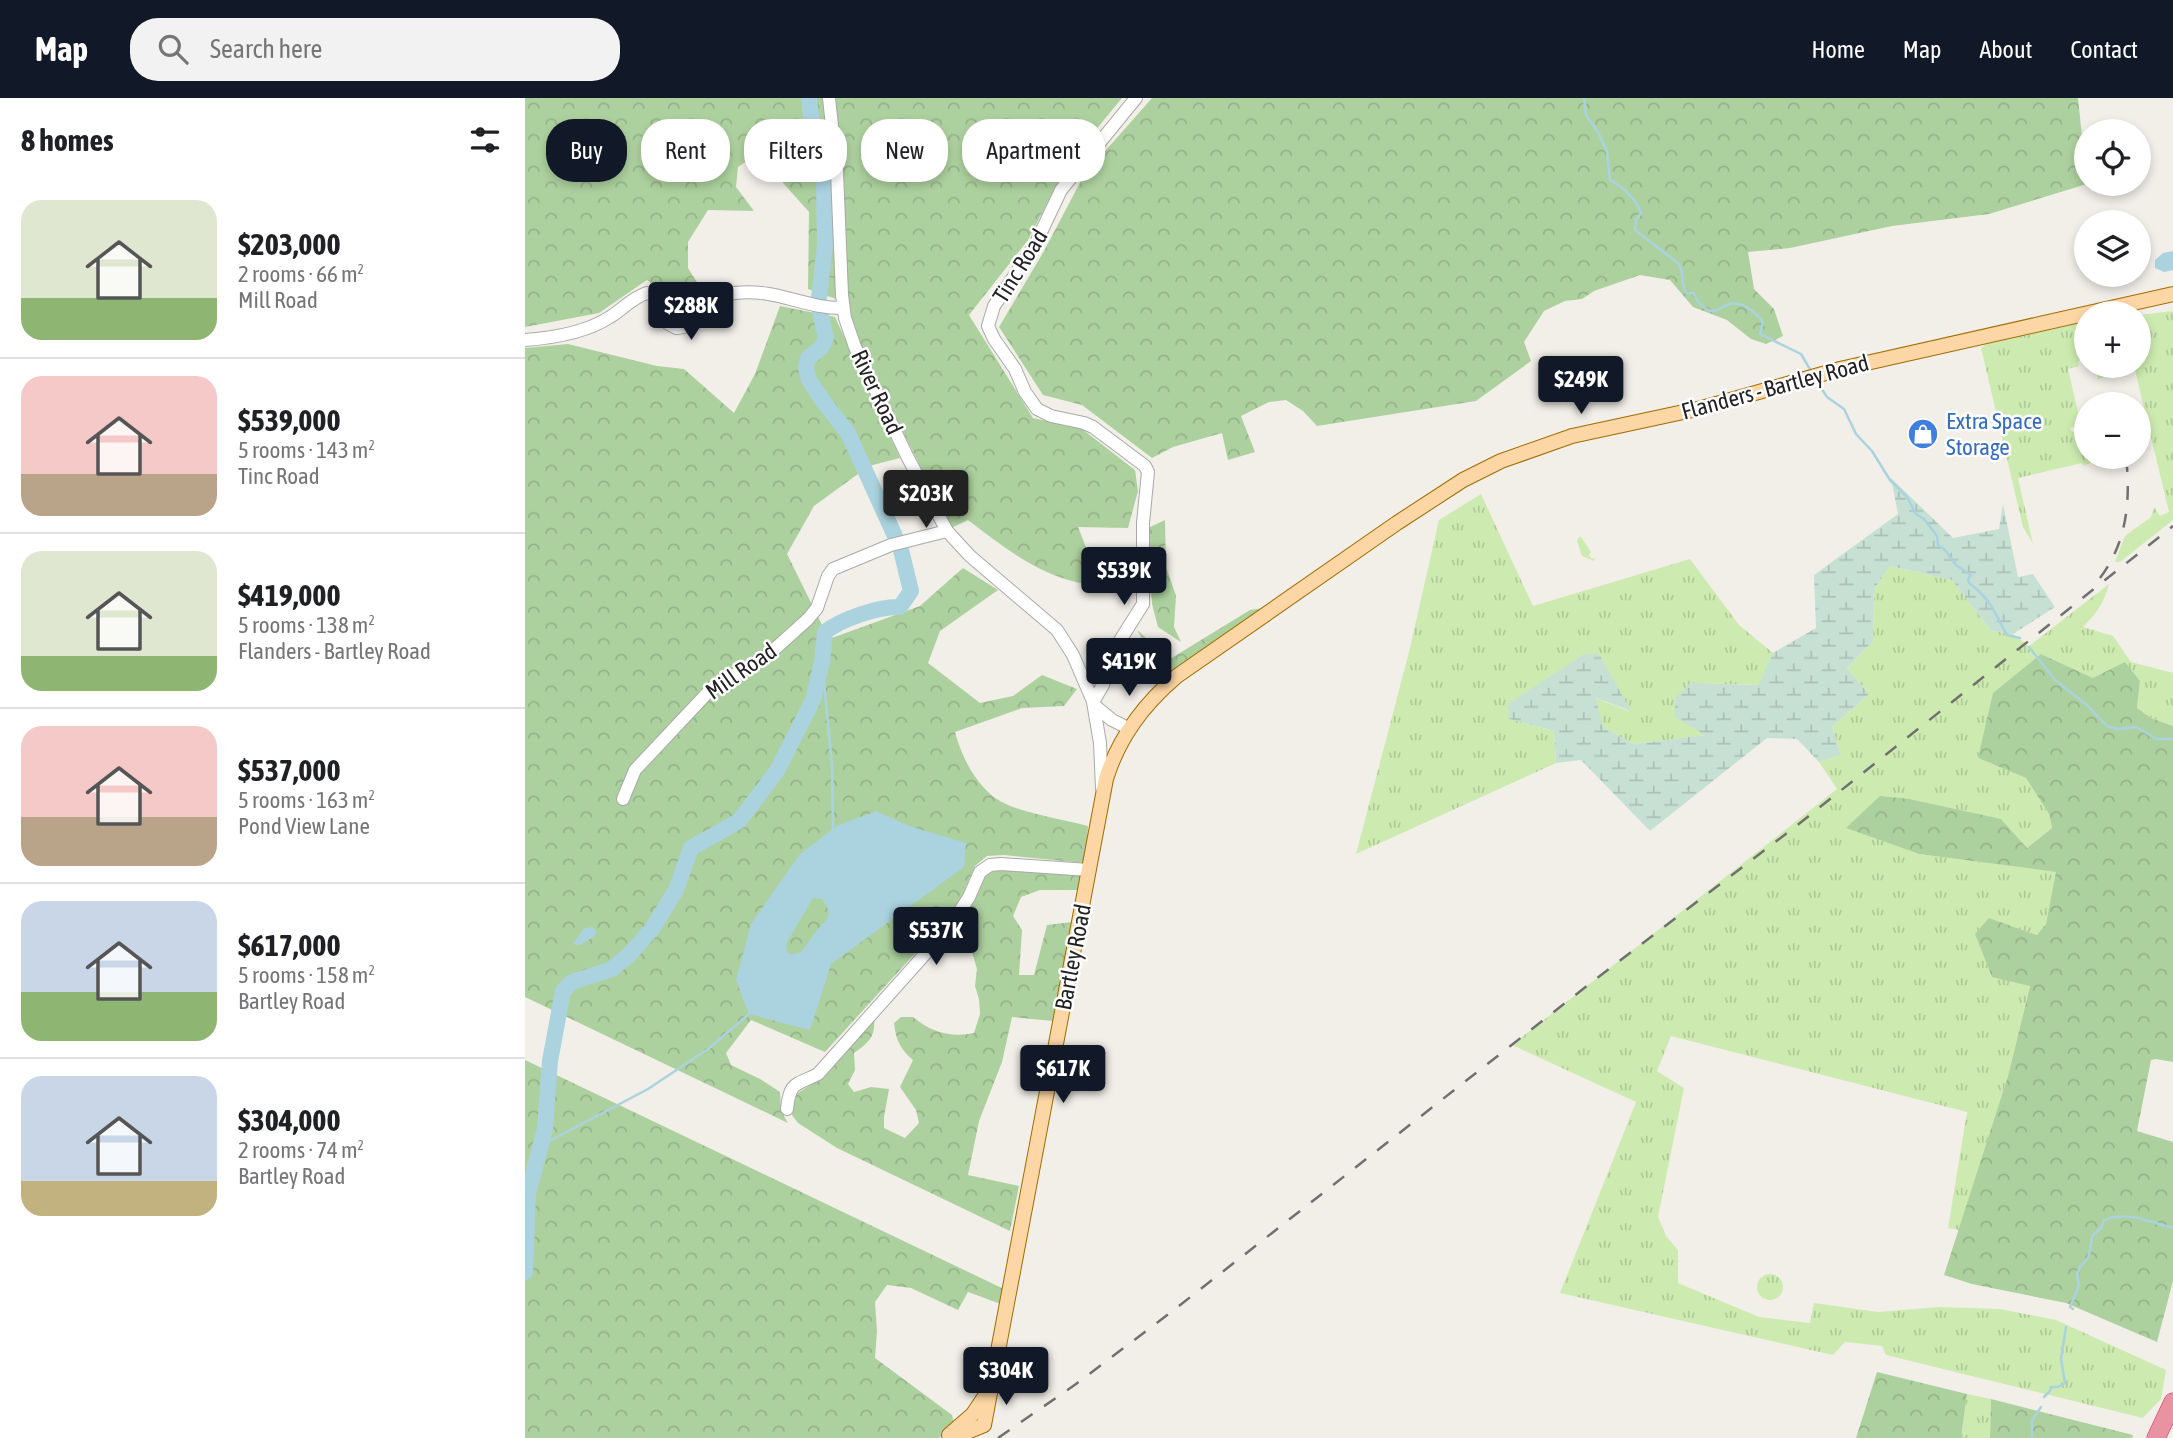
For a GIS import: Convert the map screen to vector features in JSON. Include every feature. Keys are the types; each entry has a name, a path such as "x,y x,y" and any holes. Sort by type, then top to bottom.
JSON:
{"highway":[{"path":"2156,1438 2173,1402"}],"main road":[{"name":"Flanders - Bartley Road","path":"1128,728 1149,701 1177,676 1397,523 1463,480 1501,461 1583,433 1702,408 1840,369 2173,294"},
{"name":"Bartley Road","path":"983,1431 1102,794 1110,765 1128,728"},
{"path":"945,1438 973,1414 992,1383"},
{"path":"953,1438 983,1431"}],"street":[{"name":"River Road","path":"829,98 838,173 843,308 855,347 923,490 947,531 970,556 1040,614 1061,635 1073,655 1093,702 1100,743 1102,794"},
{"name":"Tinc Road","path":"1093,702 1103,685 1114,650 1143,604 1143,531 1148,472 1145,466 1099,431 1084,423 1054,417 1037,409 988,326 993,306 1035,245 1061,190 1136,98"},
{"path":"525,340 567,333 597,324 645,293 657,296 667,323 676,328 691,324 709,303 726,295 752,292 787,296 828,307 843,308"},
{"name":"Mill Road","path":"624,799 635,770 713,687 767,656 808,619 817,608 833,569 898,544 947,531"},
{"name":"River Road","path":"1093,702 1105,715 1128,728"},
{"path":"787,1109 790,1090 796,1084 818,1074 951,925 969,897 980,872 989,865 1001,864 1089,870"}],"green space":[{"path":"525,98 823,98 826,119 744,119 744,163 738,167 736,187 754,211 708,210 688,242 688,268 703,292 682,316 673,301 647,280 599,313 525,327"},
{"path":"835,98 1122,98 1105,119 962,119 962,182 1058,182 1028,240 969,315 1033,418 1082,429 1135,470 1138,491 1128,528 1078,527 1091,560 1115,575 1110,586 1089,585 1051,574 1000,544 968,520 951,528 857,339 848,308 844,182 847,182 847,119 837,119"},
{"path":"1152,98 2078,98 2080,119 2074,119 2074,188 1989,214 1892,226 1790,248 1748,252 1754,289 1774,309 1783,336 1766,344 1751,339 1727,320 1693,307 1670,280 1640,275 1594,291 1582,299 1565,301 1544,311 1524,342 1531,361 1476,401 1317,426 1303,411 1286,400 1269,402 1241,416 1255,452 1228,460 1222,433 1173,447 1152,458 1082,405 1043,395 999,327 1080,182 1105,182 1105,151"},
{"path":"782,182 832,182 836,299 808,289 809,212"},
{"path":"780,306 835,317 900,458 869,466 814,506 787,554 829,639 920,606 963,568 998,590 940,631 928,663 980,703 1013,696 1042,675 1077,689 1064,706 1022,708 955,732 958,742 967,764 981,784 998,800 1027,812 1088,826 1084,863 1004,855 987,856 975,866 960,901 942,928 920,948 825,1052 751,1020 726,1053 731,1065 780,1092 781,1111 788,1123 525,997 525,348 568,344 657,366 684,369 734,413 755,374"},
{"path":"2173,311 2173,520 2120,562 2115,562 2125,536 2151,517 2154,507 2160,516 2169,512 2151,437 2151,392 2140,392 2137,378 2151,378 2151,314"},
{"path":"2074,325 2074,367 2068,369 2074,395 2074,427 2070,428 2074,432 2074,465 2018,478 2033,544 2023,527 1981,348 1986,344"},
{"path":"1891,478 1953,538 1999,529 2003,504 2018,577 2033,574 2055,607 2013,634 1991,631 1952,580 1890,566 1874,589 1873,641 1847,668 1869,694 1832,727 1841,755 1819,762 1797,739 1767,738 1650,831 1581,760 1556,763 1554,731 1509,719 1508,704 1584,654 1599,654 1631,711 1596,698 1603,727 1634,744 1705,735 1675,717 1675,698 1690,683 1759,685 1773,653 1816,628 1814,575 1898,514"},
{"path":"1481,494 1533,606 1690,559 1739,625 1773,653 1760,685 1690,683 1707,735 1634,744 1602,727 1595,698 1629,711 1599,654 1509,719 1554,731 1556,763 1356,854 1409,652 1439,520"},
{"path":"1165,520 1166,567 1176,596 1174,627 1181,642 1158,627 1152,604 1148,528"},
{"path":"1579,537 1591,552 1589,555 1592,559 1595,558 1594,561 1582,556 1577,541"},
{"path":"1890,566 1952,580 1991,631 2013,634 2029,646 2109,584 2099,607 2083,627 2113,636 2131,662 2173,673 2173,726 2151,718 2137,708 2140,681 2093,678 2041,654 1978,758 2026,778 2049,814 2052,828 2027,848 2001,819 1847,828 1919,854 2057,872 2046,924 2037,935 1989,918 2030,985 2008,1076 1959,1230 1948,1228 1967,1112 1671,1036 1657,1071 1684,1088 1658,1217 1666,1236 1678,1250 1678,1283 1759,1317 1810,1323 1814,1303 1878,1312 1939,1307 2000,1309 2056,1320 2166,1370 2161,1399 2143,1418 1886,1355 1882,1346 1845,1342 1833,1355 1560,1293 1636,1102 1512,1045 1837,789 1819,762 1841,755 1832,727 1869,694 1847,668 1873,641 1874,589"},
{"path":"1264,608 1177,668 1155,679 1141,676 1157,665 1137,630 1170,659 1250,610"},
{"path":"2041,654 2093,678 2125,662 2140,681 2137,708 2151,718 2173,726 2173,1062 2151,1060 2137,1131 2173,1142 2173,1281 2157,1342 2066,1303 1972,1284 1944,1275 2008,1076 2030,986 1992,977 1975,934 1989,918 2037,935 2046,924 2056,872 1919,854 1846,828 1880,796 1909,799 2001,819 2027,848 2052,828 2049,814 2026,778 1978,758 1993,693"},
{"path":"1001,869 1082,876 1079,890 1040,890 1021,897 1013,916 1022,930 1019,975 1034,975 1047,925 1072,922 1053,1021 1012,1017 1002,1062 979,1121 968,1175 1019,1186 1010,1231 837,1148 798,1123 792,1115 793,1096 820,1079 874,1016 871,1038 854,1053 855,1070 848,1084 854,1092 871,1087 889,1089 884,1128 905,1138 919,1123 916,1110 900,1087 913,1060 899,1044 894,1023 901,1017 913,1017 927,1027 942,1032 957,1035 974,1033 980,1014 975,986 977,969 972,952 953,934 983,875"},
{"path":"525,1060 1006,1290 1001,1304 968,1292 958,1310 911,1288 887,1285 875,1302 875,1358 952,1415 954,1423 939,1438 525,1438"},
{"path":"1770,1274 1779,1278 1783,1287 1779,1296 1770,1300 1761,1296 1757,1287 1761,1278"},
{"path":"1877,1372 1967,1394 1961,1438 1856,1438"},
{"path":"1967,1394 1991,1399 1990,1438 1961,1438"},
{"path":"1991,1399 2133,1435 2132,1438 1990,1438"}],"water":[{"path":"2173,251 2173,270 2164,272 2155,268 2155,260 2163,253"},
{"path":"876,811 909,826 966,843 964,867 831,964 810,1030 749,1014 736,980 751,924 800,854 837,826","holes":["813,898 822,899 829,915 801,952 792,955 787,952 786,944"]},
{"path":"592,927 596,930 595,936 580,945 573,944 583,929"}],"waterway":[{"path":"809,98 813,134 824,184 825,245 819,298"},
{"path":"1584,98 1586,115 1607,152 1610,180 1629,194 1641,213 1636,220 1635,230 1678,263 1686,293 1693,293 1701,305 1710,311 1735,304 1749,308 1763,322 1760,334 1801,354 1811,371"},
{"path":"820,311 826,338 821,348 808,358 806,367 809,380 848,433 895,536"},
{"path":"1817,382 1827,397 1844,409 1856,434 1872,451 1890,480 1907,497 1916,514 1924,519 1937,536 1938,545 1956,565 1971,575 1969,583 1988,601 2007,635 2020,638"},
{"path":"525,1272 528,1194 545,1129 550,1061 563,991 572,982 612,969 630,954 652,929 676,890 691,848 739,821 777,771 813,700 822,662 825,632 861,614 900,607 911,591 901,550"},
{"path":"2029,647 2055,680 2087,705 2107,726 2118,729 2136,727 2157,739 2173,739"},
{"path":"822,662 832,765 833,829"},
{"path":"540,1146 648,1089 708,1049 749,1014"},
{"path":"2073,1309 2070,1307 2079,1286 2077,1275 2088,1258 2092,1236 2101,1228 2104,1220 2130,1217 2173,1228"},
{"path":"2044,1397 2051,1387 2065,1383 2061,1359 2066,1327"},
{"path":"2032,1438 2032,1420 2041,1407"}],"railway":[{"path":"2100,578 2115,552 2124,525 2128,497 2127,469"},
{"path":"998,1438 1076,1384 1170,1313 1597,978 1795,827 2173,526"}],"place":[{"name":"Extra Space Storage","path":"1923,434"}]}
